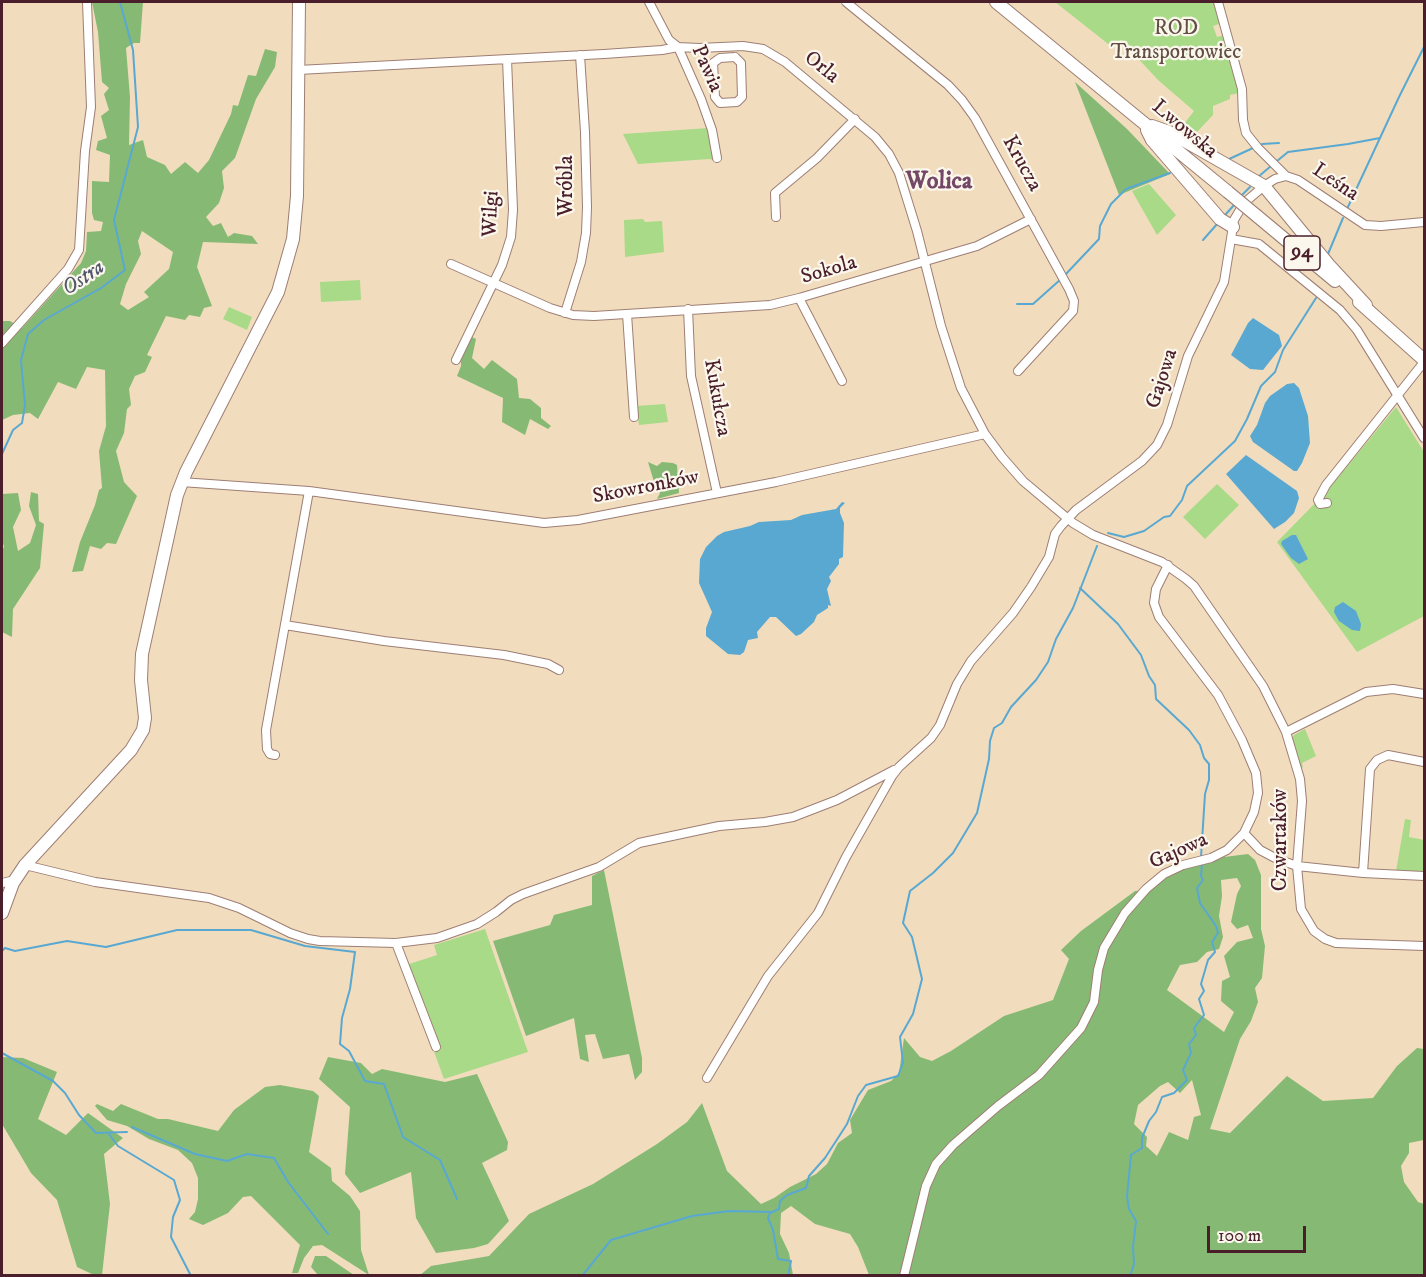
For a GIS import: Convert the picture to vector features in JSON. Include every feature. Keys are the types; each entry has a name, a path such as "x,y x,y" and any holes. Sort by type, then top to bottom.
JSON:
{"main road":[{"path":"2,913 15,880 25,865 131,750 142,734 145,718 141,680 142,654 181,482 271,306 287,266 296,216 299,2"},
{"name":"Lwowska","path":"996,2 1346,290 1425,361"},
{"path":"1143,122 1169,132 1264,186 1329,266 1366,304"},
{"path":"1143,122 1152,140 1232,233"},
{"name":"Lwowska","path":"1346,290 1425,351"}],"street":[{"path":"2,343 68,269 79,250 85,151 91,107 87,2"},
{"name":"Pawia","path":"649,2 669,40 678,47 701,99 705,116 712,130 717,158"},
{"name":"Krucza","path":"846,2 962,100 975,118 1074,301 1073,310 1018,371"},
{"path":"1218,2 1242,89 1243,120 1246,133 1286,176"},
{"name":"Orla","path":"298,70 580,55 678,47 683,49 743,46 763,49 785,62 855,119 875,137 889,154 899,173 941,326 961,388 985,434 1023,481 1067,518"},
{"name":"Wróbla","path":"565,313 581,262 586,233 585,132 580,55"},
{"path":"735,57 740,61 742,97 739,101 720,103 716,100 713,63 715,61 720,58 735,57"},
{"name":"Wilgi","path":"456,360 507,252 513,223 507,59"},
{"path":"776,217 775,193 817,158 855,119"},
{"name":"Leśna","path":"1237,213 1246,200 1264,186 1275,179 1286,176 1298,180 1365,225 1425,222"},
{"name":"Gajowa","path":"899,767 926,745 940,725 965,670 1026,595 1048,556 1055,534 1067,518 1142,461 1163,436 1188,356 1224,282 1237,213"},
{"name":"Sokola","path":"451,264 565,313 594,316 770,305 977,246 1031,219"},
{"path":"1232,233 1269,250 1340,310 1357,330 1425,438"},
{"path":"799,298 842,381"},
{"name":"Kukułcza","path":"688,309 691,375 717,493"},
{"path":"627,314 634,417"},
{"path":"1327,503 1320,504 1318,500 1326,485 1425,361"},
{"path":"1390,383 1407,383"},
{"name":"Skowronków","path":"181,482 309,491 543,523 578,520 776,482 985,434"},
{"path":"275,755 270,754 267,749 266,730 309,491"},
{"path":"1067,518 1101,538 1168,566"},
{"name":"Gajowa","path":"904,1275 926,1186 940,1158 998,1106 1039,1075 1081,1028 1094,1002 1100,962 1107,941 1120,919 1146,888 1164,874 1227,850 1244,832 1254,812 1258,793 1256,773 1242,740 1218,695 1159,617 1154,603 1156,589 1168,566"},
{"name":"Czwartaków","path":"1168,566 1194,586 1263,687 1286,732 1302,790 1297,866 1301,909 1314,931 1336,943 1425,946"},
{"path":"285,625 384,641 504,655 548,664 559,670"},
{"path":"1286,732 1366,692 1393,689 1425,694"},
{"path":"1363,873 1370,769 1377,760 1388,755 1425,762"},
{"path":"25,865 95,882 208,898 239,908 290,933 308,939 396,943 437,938 477,924 517,897 599,867 639,843 719,826 793,817 837,800 899,767"},
{"path":"707,1078 768,976 818,913 846,857 899,767"},
{"path":"1244,832 1260,850 1277,860 1297,866 1363,873 1425,876"},
{"path":"2,883 15,880"},
{"path":"396,943 436,1047"}],"green space":[{"path":"92,2 143,2 140,43 134,43 126,48 130,97 129,145 143,140 147,157 165,165 171,174 185,162 198,173 209,160 233,105 238,106 248,75 256,76 265,49 277,52 275,67 256,99 235,158 222,171 224,188 219,203 206,217 213,226 221,223 228,237 234,233 252,236 258,244 203,242 197,267 212,306 204,308 200,317 189,315 185,320 166,316 147,355 152,357 145,372 135,376 129,389 131,405 127,409 124,433 116,451 124,482 137,496 116,544 107,543 101,549 90,546 83,571 72,572 80,542 99,490 102,488 99,451 106,426 105,370 87,367 76,389 58,382 38,419 30,413 13,415 2,420 2,321 10,321 22,328 81,263 86,251 87,232 101,231 103,222 94,220 92,213 92,181 109,182 110,155 96,150 98,141 107,138 101,116 109,110 104,94 109,88 102,82 98,32","holes":["142,231 173,252 169,269 144,292 149,297 128,310 120,304 126,284 141,254 138,241"]},
{"name":"ROD Transportowiec","path":"1055,2 1215,2 1222,23 1213,26 1217,37 1225,35 1239,93 1230,95 1230,99 1213,106 1213,115 1197,132 1184,124 1194,111 1158,80 1121,40 1112,47"},
{"path":"1075,82 1127,129 1170,174 1119,195"},
{"path":"708,128 714,160 638,164 623,134"},
{"path":"1149,184 1176,215 1157,235 1132,191"},
{"path":"643,219 645,222 662,221 664,252 625,257 624,220"},
{"path":"360,280 361,300 321,302 320,282"},
{"path":"229,307 252,317 247,330 223,319"},
{"path":"472,337 476,339 472,358 484,369 492,360 517,379 519,398 530,399 541,408 541,418 551,426 548,429 530,419 525,435 502,422 503,398 457,376 461,359"},
{"path":"665,404 668,422 639,425 636,406"},
{"path":"1396,407 1424,452 1424,616 1357,652 1277,542 1326,492"},
{"path":"648,462 657,466 662,462 677,465 679,493 657,499 660,493"},
{"path":"1217,484 1239,505 1205,539 1183,517"},
{"path":"31,492 38,494 39,521 44,524 40,568 13,609 12,637 2,632 2,550 4,547 2,494 18,493 21,510 13,527 18,551 30,543 36,525 29,506"},
{"path":"1305,729 1316,756 1302,763 1301,768 1292,738"},
{"path":"1405,819 1411,820 1409,837 1424,840 1424,873 1396,871"},
{"path":"1248,854 1255,860 1261,875 1261,929 1265,946 1262,978 1255,988 1258,1002 1251,1021 1240,1039 1210,1129 1230,1133 1287,1076 1323,1101 1373,1098 1397,1066 1417,1048 1424,1049 1424,1140 1409,1143 1409,1153 1401,1166 1404,1182 1418,1202 1424,1204 1424,1275 869,1275 850,1234 815,1224 791,1206 781,1213 780,1234 789,1253 793,1275 419,1276 431,1266 489,1256 529,1214 593,1184 657,1144 687,1122 702,1103 727,1171 761,1204 774,1198 816,1174 827,1164 838,1143 852,1133 850,1120 868,1090 891,1081 899,1073 904,1038 920,1057 932,1061 1004,1016 1053,1000 1069,959 1061,950 1081,931 1135,891 1147,890 1157,881 1182,869 1224,857","holes":["1237,878 1241,886 1231,922 1237,929 1248,925 1253,938 1237,942 1224,956 1230,977 1222,981 1221,1001 1234,1012 1224,1032 1167,990 1180,965 1197,962 1207,952 1219,949 1223,937 1219,916 1222,896 1221,880","1192,1080 1201,1115 1194,1117 1188,1140 1169,1132 1157,1156 1146,1146 1147,1137 1134,1124 1138,1105 1168,1082 1180,1093"]},
{"path":"604,870 642,1058 642,1072 635,1080 629,1054 603,1059 595,1034 585,1035 589,1062 580,1059 574,1018 526,1036 493,941 550,925 554,915 592,905 592,876"},
{"path":"485,929 528,1052 444,1079 403,966 437,955 434,945"},
{"path":"2,1057 23,1058 57,1072 38,1119 66,1135 88,1113 123,1138 104,1154 110,1204 102,1275 94,1275 77,1267 57,1200 31,1173 2,1124"},
{"path":"328,1057 361,1063 372,1074 382,1069 445,1082 477,1074 508,1142 507,1150 482,1163 509,1221 488,1244 436,1253 416,1218 411,1172 360,1193 345,1174 350,1107 319,1079"},
{"path":"280,1085 313,1091 319,1096 309,1152 331,1168 332,1181 350,1196 360,1211 361,1250 369,1275 322,1245 313,1246 304,1258 298,1273 292,1273 300,1245 251,1196 243,1197 228,1213 203,1225 189,1219 195,1212 198,1199 198,1178 192,1163 178,1150 149,1139 127,1126 107,1120 95,1106 97,1104 113,1111 121,1104 158,1119 168,1119 218,1131 234,1110 265,1087"},
{"path":"315,1256 326,1256 354,1275 318,1275 311,1267"}],"water":[{"path":"1253,318 1279,335 1282,346 1263,370 1250,369 1231,355"},
{"path":"1294,383 1299,388 1308,416 1310,443 1297,471 1253,442 1250,436 1270,396 1287,384"},
{"path":"1246,455 1297,491 1299,498 1294,513 1274,529 1226,474"},
{"path":"842,502 845,503 840,508 844,523 843,557 839,559 839,564 829,577 831,581 827,589 831,606 828,605 828,608 817,615 814,622 796,636 776,617 770,617 757,632 758,638 748,640 744,652 740,655 728,654 706,636 706,628 712,612 699,583 700,559 706,547 717,536 759,522 791,520 802,515 836,509"},
{"path":"1292,535 1296,535 1308,559 1299,564 1291,558 1281,544"},
{"path":"1343,602 1356,611 1361,624 1360,631 1352,630 1339,621 1334,612 1335,607"}],"waterway":[{"name":"Ostra","path":"2,454 13,430 22,423 25,405 21,360 28,334 44,320 101,288 125,270 114,220 138,127 133,50 120,2"},
{"path":"1347,209 1424,47"},
{"path":"1277,161 1288,152 1380,138"},
{"path":"1262,144 1279,143"},
{"path":"1227,160 1253,148"},
{"path":"1258,177 1271,166"},
{"path":"1065,275 1099,239 1100,226 1111,204 1126,189 1170,173"},
{"path":"1240,197 1250,187"},
{"path":"1225,215 1235,204"},
{"path":"1328,254 1343,218"},
{"path":"1203,240 1218,223"},
{"path":"1017,304 1033,304 1061,279"},
{"path":"1108,533 1124,537 1144,531 1164,517 1170,516 1182,500 1187,486 1235,441 1261,386 1275,372 1283,350 1316,298"},
{"path":"788,1276 791,1261 778,1259 773,1230 768,1218 770,1213 779,1209 780,1201 787,1195 806,1188 809,1176 825,1158 847,1124 858,1096 866,1085 898,1076 903,1063 900,1037 913,1014 922,979 912,937 903,923 910,891 953,853 977,813 994,728 1002,723 1011,707 1036,680 1048,662 1056,639 1073,608 1097,546"},
{"path":"1080,588 1118,624 1141,655 1155,685 1156,699 1189,730 1200,745 1204,758 1209,764 1201,857"},
{"path":"1130,1276 1134,1264 1136,1221 1129,1209 1127,1196 1131,1155 1142,1148 1142,1138 1162,1097 1174,1093 1187,1080 1183,1070 1191,1053 1189,1044 1196,1035 1194,1028 1204,1015 1199,999 1204,991 1201,984 1208,960 1215,952 1212,942 1218,933 1216,926 1200,903 1197,888 1203,880 1202,863"},
{"path":"2,951 5,948 15,951 67,941 106,947 177,930 251,930 305,946 355,952 350,989 342,1018 340,1044 349,1051 365,1081 384,1084 403,1137 440,1160 457,1199"},
{"path":"2,1053 53,1081 96,1133 127,1132"},
{"path":"132,1127 195,1154 227,1161 247,1154 274,1158 288,1182 328,1234"},
{"path":"108,1133 118,1146 174,1180 180,1200 173,1217 171,1237 191,1276"},
{"path":"582,1276 611,1240 692,1216 729,1211 770,1212"}],"district":[{"name":"Wolica","path":"939,183"}]}
